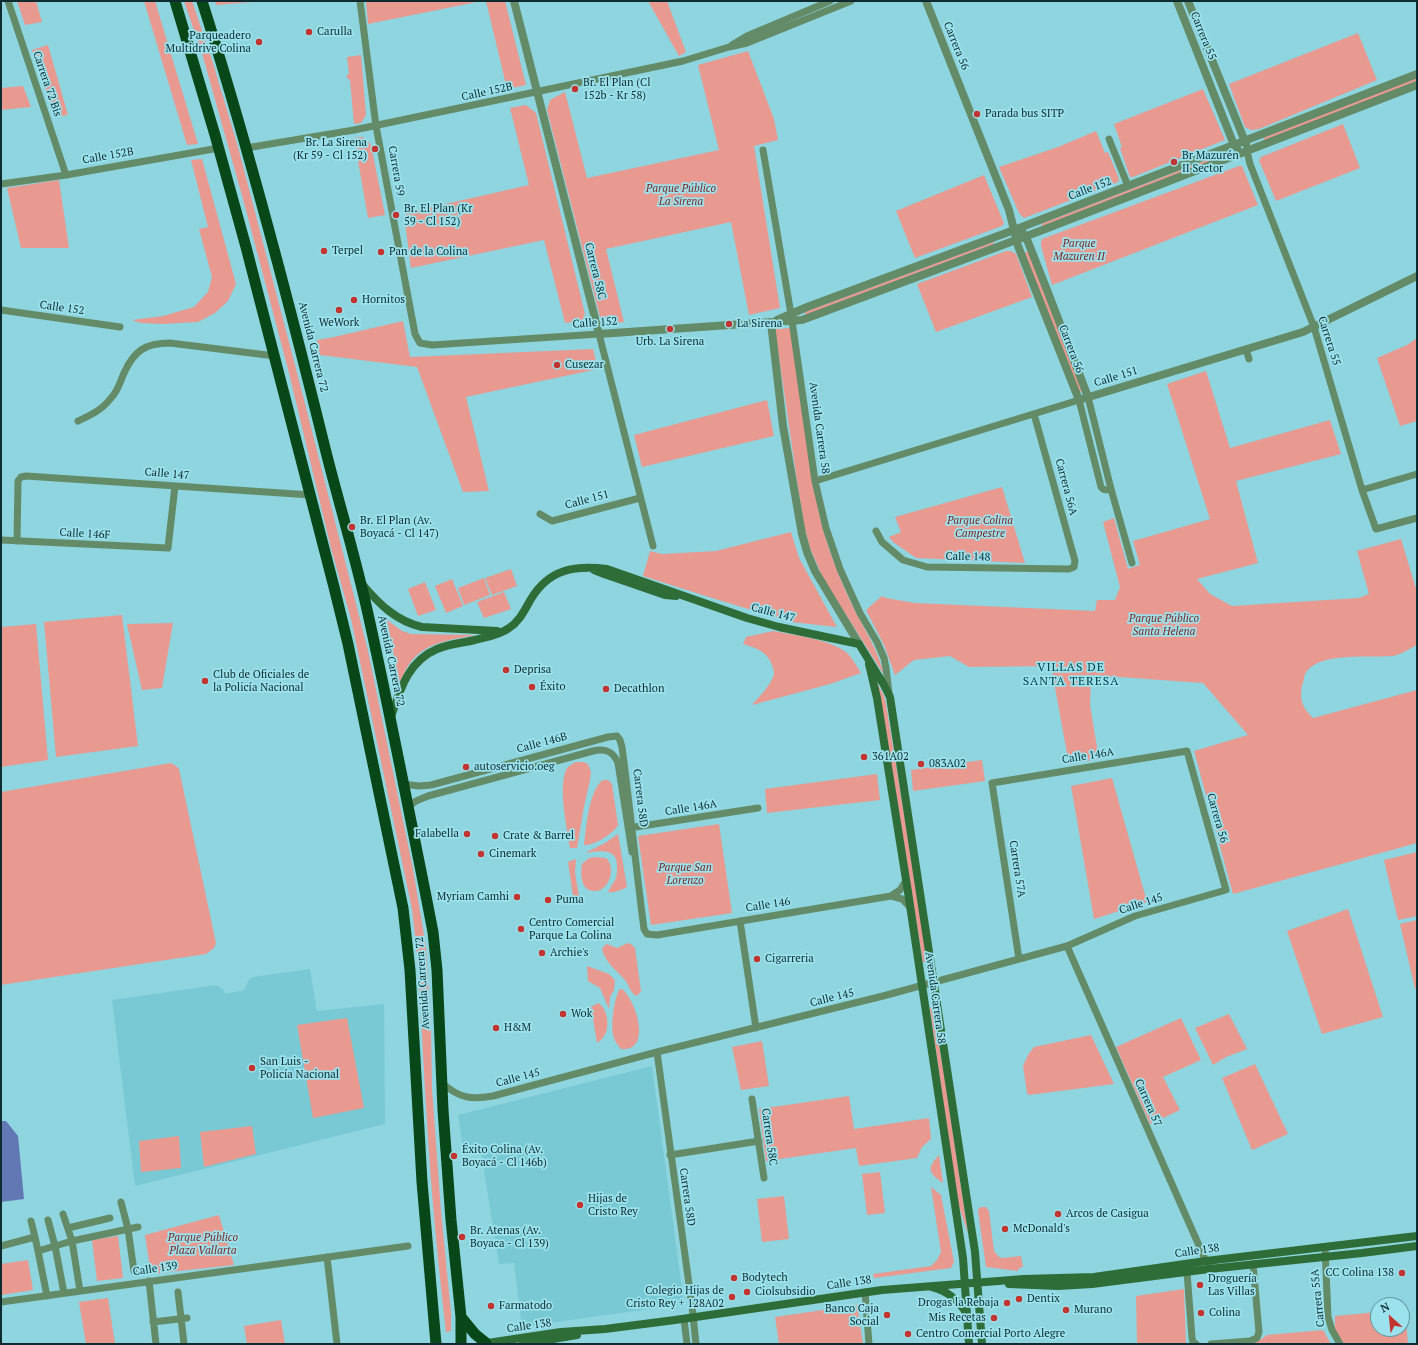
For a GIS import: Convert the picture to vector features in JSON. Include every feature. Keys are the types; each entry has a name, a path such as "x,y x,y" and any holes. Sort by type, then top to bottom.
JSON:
{"highway":[{"name":"Avenida Carrera 72","path":"175,1 219,148 311,494 348,644 403,908 410,970 422,1182 436,1344"},
{"name":"Avenida Carrera 72","path":"202,1 220,56 290,308 368,612 433,932 437,970 442,1082 451,1220 461,1344"},
{"path":"460,1317 483,1343"}],"main road":[{"name":"Calle 147","path":"390,720 399,693 409,672 423,657 437,649 504,631 518,620 539,586 547,580 567,570 577,567 607,569 636,585 666,588 685,597 772,625 859,644"},
{"path":"360,581 390,612 410,624 422,627 504,631"},
{"name":"Avenida Carrera 58","path":"859,644 890,697 975,1252 979,1283 982,1344"},
{"name":"Avenida Carrera 58","path":"867,657 877,698 963,1258 966,1283 969,1344"},
{"name":"Calle 138","path":"979,1283 1024,1279 1094,1277 1206,1261 1417,1236"},
{"name":"Calle 138","path":"483,1343 561,1332 605,1329 688,1318 865,1292 966,1283 1079,1285 1417,1246"},
{"path":"923,1286 938,1289 947,1293 956,1300 967,1314"},
{"name":"Calle 138","path":"523,1344 562,1341 605,1329"}],"street":[{"name":"Carrera 72 Bis","path":"8,1 66,175"},
{"name":"Carrera 59","path":"360,1 376,126 415,334 420,343"},
{"name":"Carrera 58C","path":"514,1 652,546"},
{"name":"Calle 152B","path":"729,47 746,36 830,1"},
{"name":"Calle 152B","path":"246,148 376,126 538,93 682,61 747,43 851,1"},
{"name":"Carrera 56","path":"926,1 1017,229 1025,236 1028,242 1088,397 1111,489 1132,563"},
{"name":"Carrera 55","path":"1177,1 1234,145 1244,152"},
{"name":"Carrera 55","path":"1188,1 1244,141 1244,152 1314,327 1362,490 1376,529 1417,518"},
{"name":"Calle 152","path":"420,343 432,345 771,323 792,318 884,278 1017,229 1417,74"},
{"name":"Calle 152","path":"792,318 802,320 1417,85"},
{"path":"1109,139 1128,186"},
{"name":"Calle 152B","path":"1,184 66,175 219,148"},
{"name":"Avenida Carrera 58","path":"763,150 792,318 815,482 826,528 840,569 860,613 877,642 884,658 890,697"},
{"name":"Carrera 56","path":"1017,229 1016,239 1079,400 1101,487 1103,490 1111,489"},
{"name":"Calle 151","path":"815,482 1303,332 1417,276"},
{"name":"Calle 152","path":"1,310 120,327"},
{"name":"Avenida Carrera 58","path":"771,323 783,426 802,534 807,552 815,571 859,644"},
{"path":"78,421 94,414 112,398 119,387 131,360 140,350 148,346 158,343 170,343 275,356"},
{"path":"1246,349 1249,359"},
{"name":"Carrera 56A","path":"1034,414 1075,561 1074,567"},
{"path":"1362,490 1417,474"},
{"name":"Calle 147","path":"17,541 18,481 20,477 26,476 311,494"},
{"name":"Calle 146F","path":"1,540 168,548 175,486"},
{"name":"Calle 151","path":"540,514 552,521 640,498"},
{"name":"Calle 148","path":"876,530 882,542 903,560 927,567 1069,569 1074,567"},
{"name":"Calle 146B","path":"403,784 424,786 449,781 608,737 617,736"},
{"name":"Carrera 58D","path":"617,736 622,747 630,828"},
{"name":"Calle 146B","path":"408,807 424,797 593,751 605,749 610,751"},
{"name":"Carrera 58D","path":"610,751 618,763 630,828 644,928 647,934"},
{"name":"Carrera 56","path":"1187,751 1226,890"},
{"name":"Calle 146A","path":"992,784 1187,751"},
{"path":"449,781 451,790"},
{"name":"Carrera 57A","path":"992,784 1019,959"},
{"name":"Calle 146A","path":"630,828 758,808"},
{"path":"891,896 900,890 906,881"},
{"name":"Calle 145","path":"442,1082 450,1089 463,1096 478,1098 493,1096 657,1052 934,982 1066,946 1134,916 1226,890"},
{"path":"891,896 902,899 910,906"},
{"name":"Calle 146","path":"647,934 657,935 891,896"},
{"path":"740,921 756,1028"},
{"name":"Carrera 57","path":"1066,946 1209,1269"},
{"name":"Carrera 58D","path":"657,1052 688,1318 687,1344"},
{"name":"Carrera 58C","path":"752,1099 764,1178"},
{"path":"670,1155 759,1141"},
{"path":"121,1202 128,1229 134,1271"},
{"path":"63,1214 72,1241 80,1291"},
{"path":"68,1228 110,1218"},
{"path":"48,1220 55,1246 64,1293"},
{"path":"31,1221 47,1296"},
{"path":"38,1251 72,1241 138,1227"},
{"path":"1,1246 35,1237"},
{"name":"Calle 139","path":"1,1302 408,1246"},
{"name":"Carrera 55A","path":"1325,1247 1328,1318 1332,1330 1340,1344"},
{"path":"327,1257 337,1344"},
{"path":"1211,1344 1250,1341 1257,1338 1259,1332 1253,1264"},
{"path":"1188,1272 1194,1343"},
{"path":"149,1281 156,1344"},
{"path":"178,1292 184,1318 184,1344"},
{"path":"865,1292 869,1344"},
{"path":"153,1322 184,1318"},
{"name":"Carrera 58D","path":"688,1318 696,1344"}],"shaded area":[{"name":"San Luis - Policía Nacional","path":"310,969 317,1011 384,1004 385,1124 135,1186 112,1000 216,985 224,990 225,994 244,990 248,981 253,977"},
{"name":"Hijas de Cristo Rey","path":"652,1066 684,1304 522,1327 514,1263 499,1264 480,1146 463,1148 458,1115"},
{"path":"1,1121 6,1121 18,1136 24,1199 1,1202"}],"green space":[{"path":"17,1 36,1 42,22 25,25"},
{"path":"144,1 155,1 198,144 187,145"},
{"path":"184,1 192,1 212,60 238,147 368,651 413,869 426,947 431,1029 432,1089 441,1211 451,1313 451,1331 446,1332 431,1174 419,988 412,909 351,619 331,548 289,373 243,199 203,57"},
{"path":"215,1 264,1 216,5"},
{"path":"366,1 482,1 368,24"},
{"path":"486,1 505,1 526,85 507,89"},
{"path":"648,1 667,1 686,52 679,56"},
{"path":"1358,33 1377,80 1259,129 1251,130 1245,127 1229,84"},
{"path":"48,45 68,115 54,117 32,50"},
{"name":"Parque Público La Sirena","path":"748,51 774,119 778,140 754,146 780,308 749,315 731,222 606,249 624,322 608,323 600,317 547,110 550,100 565,92 587,178 719,150 698,65"},
{"path":"361,55 366,115 361,123 354,124 350,80 346,77 349,73 347,57"},
{"path":"1417,77 1417,81 1265,141 1263,138"},
{"path":"23,86 31,107 1,110 1,88"},
{"path":"1203,89 1225,140 1130,177 1114,124"},
{"path":"526,105 536,113 585,314 582,321 565,323 544,240 411,268 405,222 406,213 529,185 510,108"},
{"path":"1343,124 1360,168 1276,201 1259,161 1261,157"},
{"name":"Parque Mazuren II","path":"1096,131 1105,153 1108,152 1119,179 1118,182 1024,218 1019,213 999,167 1058,147"},
{"path":"363,137 371,145 385,215 368,218 354,138"},
{"path":"1220,155 1221,158 1043,227 1041,224"},
{"path":"202,159 236,284 228,301 215,313 198,322 162,324 141,323 132,320 163,316 194,307 208,292 212,277 199,229 208,227 191,160"},
{"name":"Parque Mazuren II","path":"1242,166 1258,205 1052,285 1041,246 1042,239"},
{"path":"984,175 1004,223 1002,226 915,258 896,211"},
{"path":"59,180 69,248 21,248 7,188"},
{"path":"993,242 994,244 805,315 805,312"},
{"name":"Parque Mazuren II","path":"1006,251 1011,251 1016,254 1032,297 936,332 917,284"},
{"path":"1028,251 1082,391 1078,392 1024,253"},
{"path":"403,321 410,357 593,349 598,369 466,397 489,491 463,492 417,367 320,355 317,340"},
{"path":"790,328 822,526 838,574 875,649 884,675 823,578 810,548 805,529 797,481 775,329"},
{"path":"1417,338 1417,421 1400,426 1377,358 1407,345"},
{"name":"Parque Público Santa Helena","path":"1206,371 1230,448 1330,420 1341,454 1236,481 1258,563 1197,579 1210,594 1232,606 1359,598 1369,594 1357,551 1401,539 1417,592 1417,645 1392,656 1345,657 1321,662 1311,667 1305,674 1301,696 1304,707 1313,718 1417,690 1417,843 1233,894 1194,751 1248,735 1203,683 1091,675 1090,705 1099,759 1069,764 1051,666 969,667 950,656 914,660 895,675 884,645 866,610 882,596 915,603 1095,611 1097,600 1115,600 1120,587 1103,522 1114,518 1128,569 1140,565 1133,541 1210,519 1167,384"},
{"path":"767,400 774,436 642,467 634,435"},
{"name":"Parque Colina Campestre","path":"1002,487 1025,563 916,558 893,542 889,537 901,532 895,517"},
{"path":"791,532 799,558 837,627 791,622 643,576 650,551 662,554 716,551"},
{"path":"511,569 517,586 492,595 485,578"},
{"path":"484,578 490,595 464,605 458,588"},
{"path":"452,579 463,606 446,613 435,586"},
{"path":"425,582 436,610 418,616 408,589"},
{"path":"504,592 511,609 484,618 477,602"},
{"path":"122,615 138,746 56,757 44,622"},
{"path":"387,620 402,631 411,634 476,635 438,643 429,647 414,658 399,683"},
{"path":"173,623 162,688 142,690 127,624"},
{"path":"36,624 48,760 1,767 1,627"},
{"path":"773,631 809,638 836,646 843,650 853,660 861,673 830,684 752,705 771,682 774,672 770,660 764,653 743,644 746,637"},
{"path":"875,679 884,696 886,704 928,962 923,962 881,703"},
{"path":"982,760 985,781 913,791 911,770"},
{"path":"576,762 588,764 591,772 577,848 570,848 564,808 563,787 566,770 569,766"},
{"path":"171,763 179,769 216,943 214,948 206,954 1,985 1,792"},
{"path":"877,774 880,800 767,813 765,789"},
{"path":"1112,778 1147,902 1094,919 1071,786"},
{"path":"603,780 608,780 612,784 618,825 612,832 603,838 588,845 584,845 591,800 598,785"},
{"name":"Parque San Lorenzo","path":"719,824 732,913 651,925 638,836"},
{"path":"618,834 627,887 616,892 608,892 617,875 617,866 614,856 611,853 601,851 585,853 605,843"},
{"path":"1417,852 1417,916 1398,920 1384,860"},
{"path":"589,858 606,858 609,861 611,870 607,884 604,888 596,891 586,888 581,877 582,864"},
{"path":"576,859 575,873 579,896 573,896 568,862"},
{"path":"1348,909 1383,1017 1322,1034 1287,931"},
{"path":"1417,920 1417,988 1415,989 1400,924"},
{"path":"628,943 635,948 641,991 636,996 632,993 625,980 608,962 602,949 607,944 617,948"},
{"path":"587,966 609,974 615,980 614,990 610,997 609,1009 600,988 588,981"},
{"path":"622,989 632,1003 639,1024 639,1034 637,1042 631,1048 621,1049 614,1039 612,1027 616,1000 619,990"},
{"path":"598,1003 604,1009 606,1014 607,1028 602,1039 597,1043 591,1007"},
{"path":"932,1007 945,1080 968,1234 957,1200 930,1008"},
{"path":"1229,1014 1247,1049 1226,1057 1213,1065 1195,1028"},
{"path":"347,1018 364,1108 313,1118 297,1025"},
{"path":"1181,1018 1201,1060 1163,1077 1180,1110 1150,1124 1116,1047"},
{"path":"1091,1035 1114,1084 1029,1095 1027,1093 1023,1066 1034,1047"},
{"path":"762,1041 769,1086 741,1090 732,1047"},
{"path":"1255,1064 1288,1134 1252,1150 1222,1078"},
{"path":"849,1096 854,1129 929,1118 931,1139 922,1147 917,1158 859,1166 856,1148 766,1161 759,1109"},
{"path":"252,1126 256,1154 204,1167 200,1132"},
{"path":"179,1136 181,1168 141,1172 139,1141"},
{"path":"939,1155 943,1183 932,1173 931,1170 932,1164"},
{"path":"880,1172 885,1213 867,1215 862,1174"},
{"path":"931,1187 941,1195 954,1262 951,1268 874,1278 873,1274 931,1266 937,1260 941,1252"},
{"path":"784,1196 789,1239 762,1242 757,1199"},
{"path":"986,1207 989,1211 994,1251 999,1257 1002,1258 1021,1256 1023,1267 1019,1268 1018,1271 986,1267 978,1211 979,1208"},
{"name":"Parque Público Plaza Vallarta","path":"219,1215 234,1265 151,1274 145,1235"},
{"path":"118,1236 123,1278 97,1281 92,1240"},
{"path":"28,1260 33,1290 1,1295 1,1264"},
{"path":"1184,1289 1186,1344 1137,1344 1136,1296"},
{"path":"108,1298 115,1344 86,1344 79,1302"},
{"path":"857,1305 863,1344 779,1344 775,1317"},
{"path":"1370,1313 1370,1337 1407,1337 1408,1344 1344,1344 1335,1330 1335,1316"},
{"path":"281,1320 285,1344 247,1344 244,1326"},
{"path":"1323,1330 1331,1344 1245,1344 1257,1342 1267,1335"}],"place":[{"name":"Carulla","path":"309,32"},
{"name":"Parqueadero Multidrive Colina","path":"259,42"},
{"name":"Br. El Plan (Cl 152b - Kr 58)","path":"575,89"},
{"name":"Parada bus SITP","path":"977,114"},
{"name":"Br. La Sirena (Kr 59 - Cl 152)","path":"375,149"},
{"name":"Br Mazurén II Sector","path":"1174,162"},
{"name":"Br. El Plan (Kr 59 - Cl 152)","path":"396,215"},
{"name":"Terpel","path":"324,251"},
{"name":"Pan de la Colina","path":"381,252"},
{"name":"Hornitos","path":"354,300"},
{"name":"WeWork","path":"339,310"},
{"name":"La Sirena","path":"729,324"},
{"name":"Urb. La Sirena","path":"670,329"},
{"name":"Cusezar","path":"557,365"},
{"name":"Br. El Plan (Av. Boyacá - Cl 147)","path":"352,527"},
{"name":"Deprisa","path":"506,670"},
{"name":"Club de Oficiales de la Policía Nacional","path":"205,681"},
{"name":"Éxito","path":"532,687"},
{"name":"Decathlon","path":"606,689"},
{"name":"361A02","path":"864,757"},
{"name":"083A02","path":"921,764"},
{"name":"autoservicio.oeg","path":"466,767"},
{"name":"Falabella","path":"467,834"},
{"name":"Crate & Barrel","path":"495,836"},
{"name":"Cinemark","path":"481,854"},
{"name":"Myriam Camhi","path":"517,897"},
{"name":"Puma","path":"548,900"},
{"name":"Centro Comercial Parque La Colina","path":"521,929"},
{"name":"Archie's","path":"542,953"},
{"name":"Cigarreria","path":"757,959"},
{"name":"Wok","path":"563,1014"},
{"name":"H&M","path":"496,1028"},
{"name":"San Luis - Policía Nacional","path":"252,1068"},
{"name":"Éxito Colina (Av. Boyacá - Cl 146b)","path":"454,1156"},
{"name":"Hijas de Cristo Rey","path":"580,1205"},
{"name":"Arcos de Casigua","path":"1058,1214"},
{"name":"McDonald's","path":"1005,1229"},
{"name":"Br. Atenas (Av. Boyaca - Cl 139)","path":"462,1237"},
{"name":"CC Colina 138","path":"1402,1273"},
{"name":"Bodytech","path":"734,1278"},
{"name":"Droguería Las Villas","path":"1200,1285"},
{"name":"Ciolsubsidio","path":"747,1292"},
{"name":"Colegio Hijas de Cristo Rey + 128A02","path":"732,1297"},
{"name":"Dentix","path":"1019,1299"},
{"name":"Drogas la Rebaja","path":"1007,1303"},
{"name":"Farmatodo","path":"491,1306"},
{"name":"Murano","path":"1066,1310"},
{"name":"Colina","path":"1201,1313"},
{"name":"Banco Caja Social","path":"887,1315"},
{"name":"Mis Recetas","path":"994,1318"},
{"name":"Centro Comercial Porto Alegre","path":"908,1334"}],"district":[{"name":"VILLAS DE SANTA TERESA","path":"1071,675"}]}
